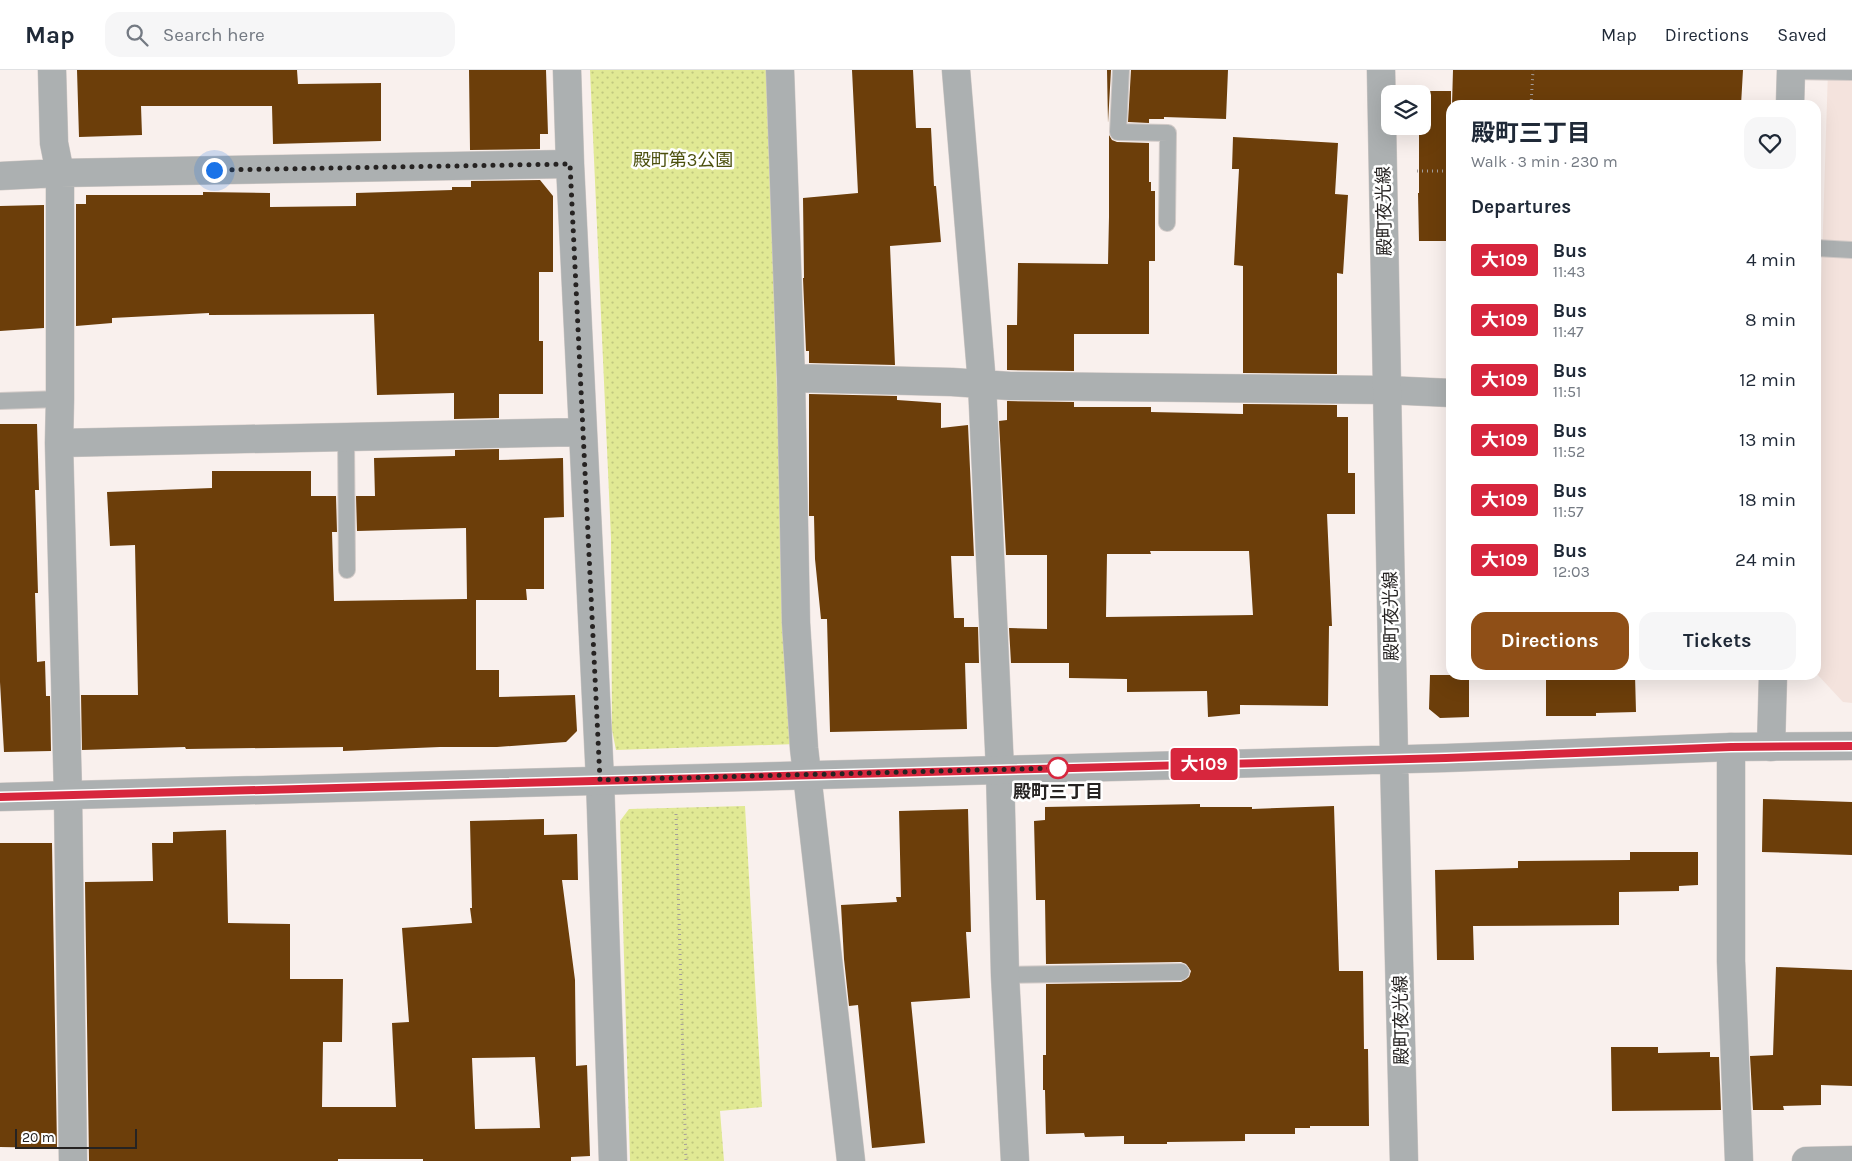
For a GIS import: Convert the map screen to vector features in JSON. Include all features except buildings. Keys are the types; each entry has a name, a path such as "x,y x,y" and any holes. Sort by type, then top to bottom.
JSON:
{"street":[{"path":"52,70 54,143 60,173 59,443 68,795 72,1161"},
{"path":"567,70 600,780 613,1161"},
{"path":"780,70 791,378 796,623 806,775 850,1161"},
{"path":"956,70 982,384 1000,770 1005,975 1015,1161"},
{"name":"殿町夜光線","path":"1381,70 1386,390 1404,1161"},
{"path":"1790,100 1791,71"},
{"path":"0,176 60,173 570,164"},
{"path":"791,378 952,382 1010,386 1386,390 1446,393"},
{"path":"59,443 583,432"},
{"path":"1771,747 1772,680"},
{"path":"0,797 1394,759 1731,747 1852,746"},
{"path":"1731,747 1731,961 1739,1161"},
{"path":"1806,1161 1852,1160"}],"lane":[{"path":"1120,70 1118,132 1168,133 1167,223"},
{"path":"1791,71 1852,72"},
{"path":"1821,248 1852,250"},
{"path":"0,401 60,399"},
{"path":"346,437 347,570"},
{"path":"1005,975 1181,972"}],"path":[{"path":"1531,100 1533,70"},
{"path":"676,805 686,1161"}],"shaded area":[{"path":"1828,70 1852,70 1852,703 1843,702 1821,678 1821,289"}],"green space":[{"name":"殿町第3公園","path":"590,70 773,70 774,300 784,619 797,744 616,750 612,730 611,538"},
{"path":"745,806 762,1107 720,1111 724,1161 630,1161 620,821 629,809"}],"bus line":[{"name":"大109","path":"0,797 1446,758 1731,747 1852,746"}],"place":[{"name":"殿町三丁目","path":"1058,768"}],"route":[{"path":"214,170 570,164 600,780 1058,768"}]}
